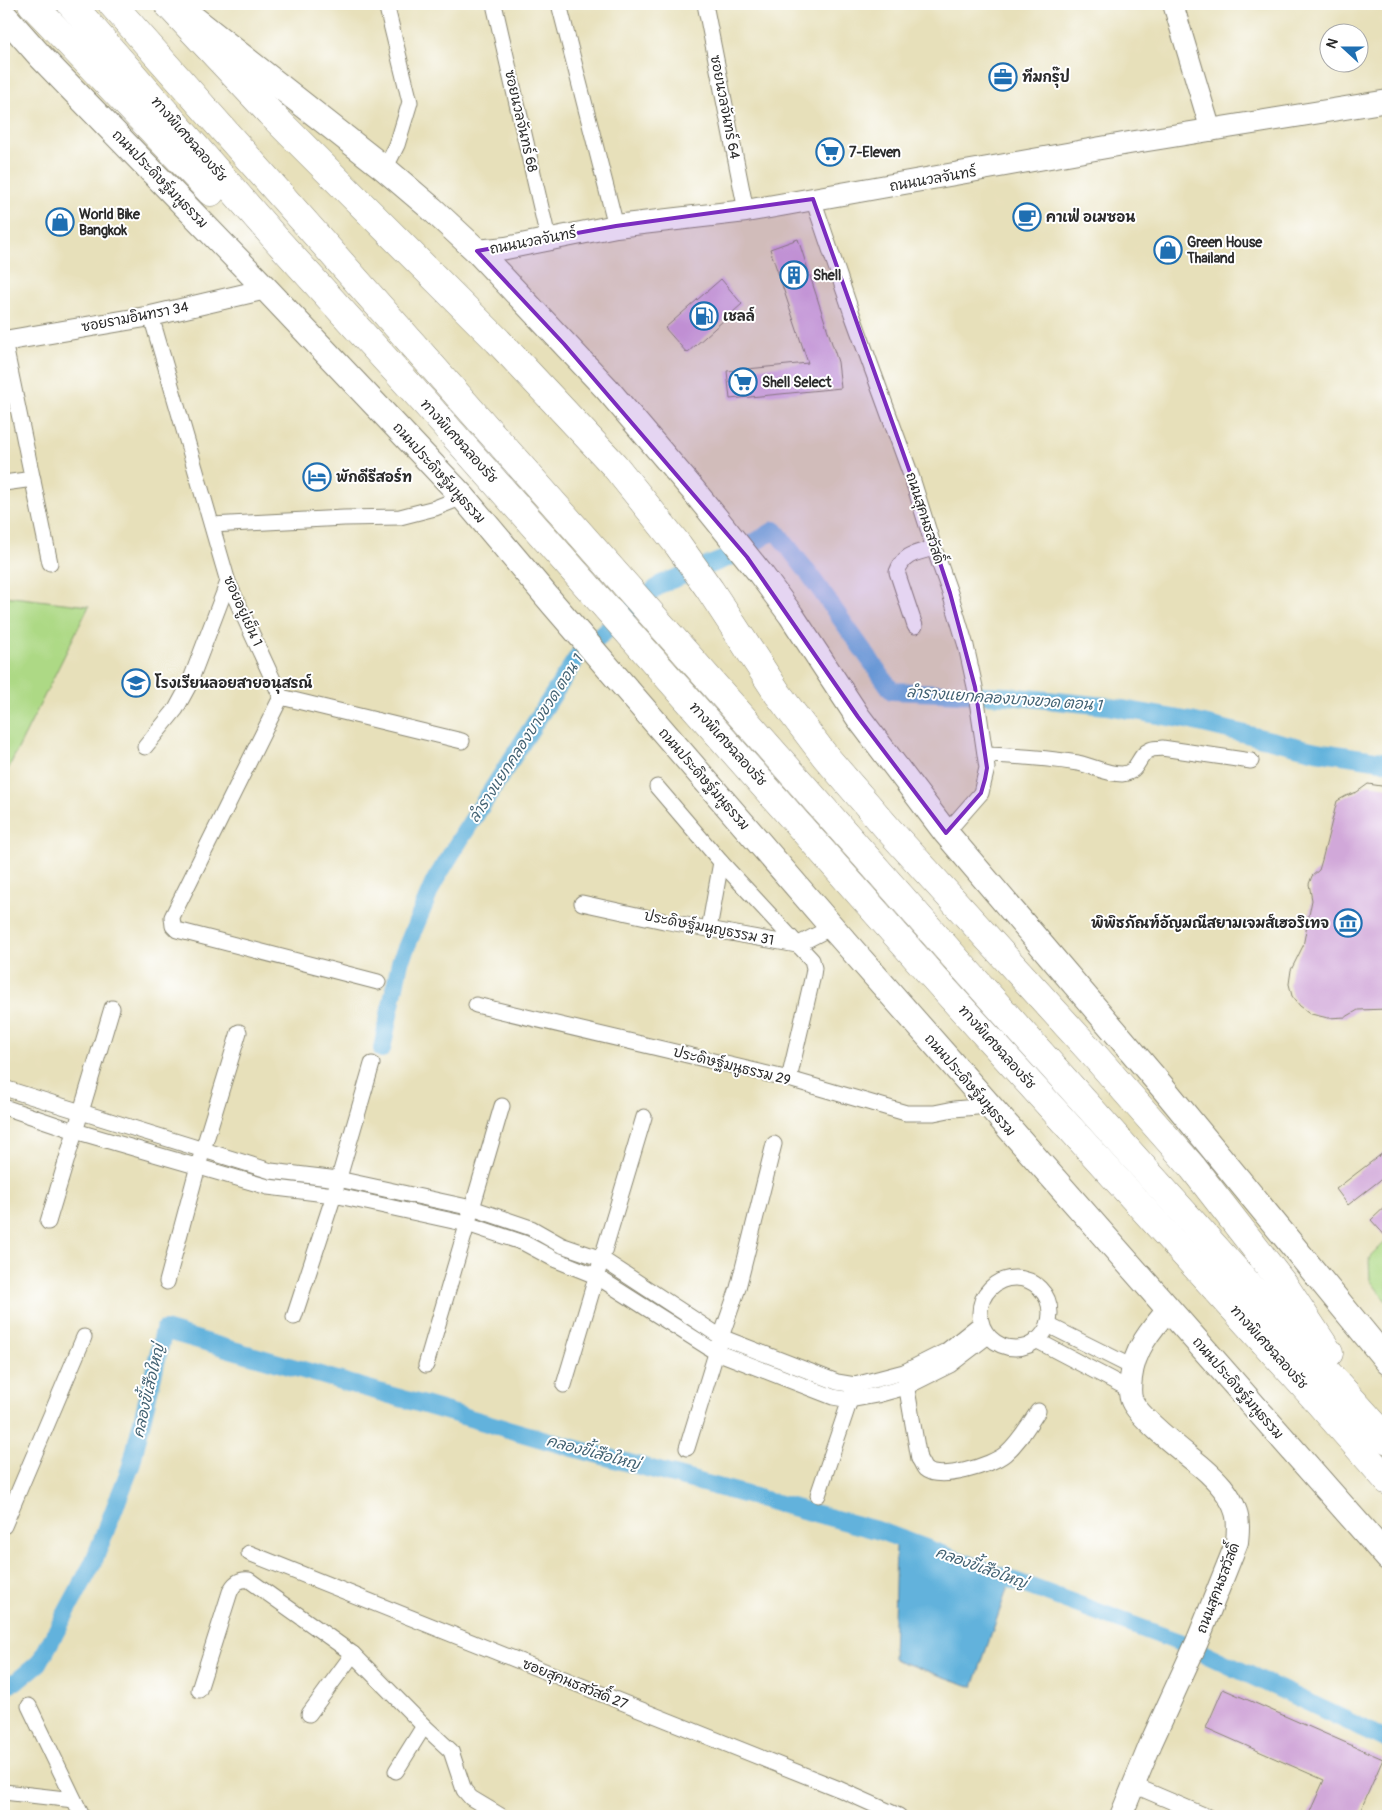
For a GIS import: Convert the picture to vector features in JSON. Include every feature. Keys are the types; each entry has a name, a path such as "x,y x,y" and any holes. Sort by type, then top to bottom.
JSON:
{"highway":[{"path":"32,4 221,203 275,238"},
{"name":"ทางพิเศษฉลองรัช","path":"71,4 275,238 434,413 929,972 1388,1481"},
{"name":"ทางพิเศษฉลองรัช","path":"112,4 917,915 1383,1434"},
{"path":"168,4 270,113 518,363 614,465 695,569 778,694 824,756 1094,1055 1193,1168 1284,1284 1383,1434"}],"main road":[{"path":"175,4 385,168 477,251 607,390 741,549 791,615 858,717 946,833 1164,1089 1388,1362"},
{"name":"ถนนประดิษฐ์มนูธรรม","path":"4,15 463,497 586,643 988,1106 1388,1558"},
{"name":"ถนนนวลจันทร์","path":"477,251 506,248 548,238 616,226 746,211 1129,143 1388,101"},
{"path":"1129,1389 1132,1367 1140,1347 1148,1334 1169,1309"},
{"name":"ถนนสุคนธสวัสดิ์","path":"1121,1816 1238,1542 1236,1512 1227,1493 1218,1481 1149,1422 1132,1402 1129,1389"}],"street":[{"path":"385,168 397,146 410,102 386,4"},
{"name":"ซอยนวลจันทร์ 68","path":"494,4 548,238"},
{"path":"559,4 616,226"},
{"name":"ซอยนวลจันทร์ 64","path":"705,4 746,211"},
{"path":"1173,4 1211,130"},
{"name":"ถนนสุคนธสวัสดิ์","path":"813,199 858,331 912,478 966,646 975,687 987,768 981,793 946,833"},
{"name":"ซอยรามอินทรา 34","path":"4,341 150,316 266,289"},
{"name":"ซอยอยู่เย็น 1","path":"150,316 228,582 281,697"},
{"path":"4,341 50,564"},
{"path":"4,483 33,479"},
{"path":"212,525 400,517 435,508 463,497"},
{"path":"915,626 897,572 900,564 906,557 934,548"},
{"path":"145,747 176,709 188,687 228,582"},
{"path":"378,982 177,930 173,926 172,917 281,697 462,741"},
{"path":"986,756 1042,757 1082,764 1107,773 1124,774 1135,770 1144,755 1150,750 1162,748 1250,761"},
{"path":"657,788 721,862 812,960 814,968 789,1079"},
{"path":"709,929 721,862"},
{"name":"ประดิษฐ์มนูญธรรม 31","path":"582,903 797,945"},
{"path":"797,945 832,927"},
{"name":"ประดิษฐ์มนูธรรม 29","path":"476,1005 789,1079 906,1113 934,1114 954,1109 988,1106"},
{"path":"48,1222 112,1008"},
{"path":"167,1282 198,1166 239,1032"},
{"path":"294,1317 334,1195 372,1064"},
{"path":"4,1088 272,1171 338,1179 472,1208 531,1228 561,1245 602,1259 721,1337 821,1377 837,1382 855,1384 905,1379"},
{"path":"426,1365 502,1106"},
{"path":"4,1107 268,1187 334,1195 467,1224 524,1243 554,1259 596,1276 716,1352 833,1397 850,1400 877,1396 946,1350 984,1329"},
{"path":"564,1384 644,1117"},
{"path":"687,1448 716,1352 738,1288 774,1144"},
{"path":"1016,1278 1032,1282 1044,1293 1049,1308 1048,1325 1036,1340 1019,1348 1001,1345 984,1329 980,1306 987,1291 1000,1281 1016,1278"},
{"path":"1048,1325 1132,1367"},
{"path":"4,1526 9,1498 84,1337"},
{"path":"1036,1340 1129,1389"},
{"path":"905,1379 919,1459 925,1469 937,1474 966,1471 1004,1455 1015,1444 1038,1411"},
{"path":"818,1495 855,1384"},
{"name":"ซอยสุคนธสวัสดิ์ 27","path":"249,1553 829,1785 900,1816"},
{"path":"199,1690 230,1592 238,1582 249,1580 353,1654 451,1752 464,1790 471,1798 501,1816"},
{"path":"309,1714 353,1654"},
{"path":"28,1706 82,1816"},
{"path":"396,1770 424,1726"},
{"path":"1134,1785 1206,1816"},
{"path":"4,1792 74,1800"}],"highlighted area":[{"path":"813,199 912,478 950,593 975,687 987,768 985,779 981,793 946,833 858,717 747,557 564,344 477,251 616,226"}],"green space":[{"path":"4,596 89,606 4,777"},
{"path":"1388,1239 1388,1304 1370,1280 1369,1258"}],"water":[{"path":"896,1545 1010,1581 973,1687 893,1659"}],"building":[{"path":"798,239 838,362 841,388 730,399 727,371 808,363 770,249"},
{"name":"เชลล์","path":"721,279 742,304 687,353 665,328"},
{"name":"พิพิธภัณฑ์อัญมณีสยามเจมส์เฮอริเทจ","path":"1368,784 1388,787 1388,1009 1358,1010 1346,1017 1328,1018 1311,1014 1300,1006 1292,996 1289,984 1291,970 1303,946 1312,900 1309,884 1312,876 1319,870 1337,801 1357,792"},
{"path":"1388,1149 1388,1174 1348,1205 1336,1189"},
{"path":"1388,1204 1388,1239 1371,1220"},
{"path":"1223,1689 1383,1759 1358,1816 1308,1816 1324,1780 1206,1728"}],"waterway":[{"name":"ลำรางแยกคลองบางขวด ตอน 1","path":"382,1049 400,962 434,882 580,653 661,584 730,557 775,530 809,574 892,691 1007,696 1106,706 1191,721 1316,751 1388,762"},
{"name":"คลองขี้เสือใหญ่","path":"4,1685 17,1681 39,1663 93,1563 131,1466 164,1330 570,1447 880,1531 1184,1644 1388,1740"}],"place":[{"name":"ทีมกรุ๊ป","path":"1003,77"},
{"name":"7-Eleven","path":"830,152"},
{"name":"คาเฟ่ อเมซอน","path":"1027,217"},
{"name":"World Bike Bangkok","path":"60,222"},
{"name":"Green House Thailand","path":"1168,250"},
{"name":"Shell","path":"794,275"},
{"name":"เชลล์","path":"704,316"},
{"name":"Shell Select","path":"743,382"},
{"name":"พักดีรีสอร์ท","path":"317,477"},
{"name":"โรงเรียนลอยสายอนุสรณ์","path":"136,683"},
{"name":"พิพิธภัณฑ์อัญมณีสยามเจมส์เฮอริเทจ","path":"1348,923"}]}
